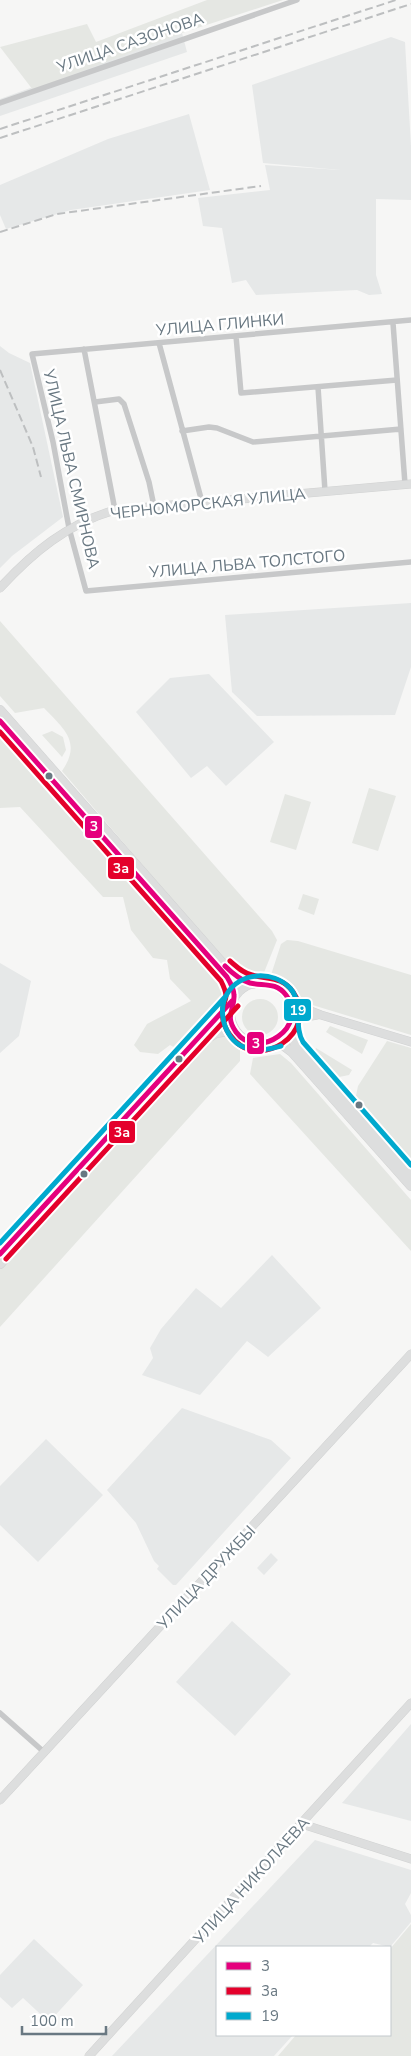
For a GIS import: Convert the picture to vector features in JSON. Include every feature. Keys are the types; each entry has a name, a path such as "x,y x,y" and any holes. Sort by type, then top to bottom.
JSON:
{"main road":[{"name":"ЧЕРНОМОРСКАЯ УЛИЦА","path":"0,588 33,554 69,528 95,516 115,510 408,484"},
{"path":"0,710 223,969 232,986 233,999 230,1015 235,1030 250,1042 284,1046 292,1052 411,1186"},
{"path":"0,721 223,969 253,984 271,984 285,994 290,1003 292,1014 290,1024 293,1040 297,1047 411,1176"},
{"path":"0,1254 240,991 253,984"},
{"path":"290,1003 322,1015 411,1042"},
{"path":"271,1043 279,1039 290,1024 300,1018 322,1015"},
{"path":"0,1264 208,1038 216,1033 235,1030"},
{"name":"УЛИЦА ДРУЖБЫ","path":"0,1800 411,1354"},
{"name":"УЛИЦА НИКОЛАЕВА","path":"89,2056 411,1703"},
{"path":"302,1824 411,1859"}],"street":[{"name":"УЛИЦА САЗОНОВА","path":"0,103 297,0"},
{"name":"УЛИЦА ГЛИНКИ","path":"32,354 411,320"},
{"path":"393,323 401,430 408,484"},
{"path":"236,336 241,393 397,380"},
{"path":"159,343 202,502"},
{"path":"84,349 115,510"},
{"name":"УЛИЦА ЛЬВА СМИРНОВА","path":"32,354 53,442 69,528 86,591"},
{"path":"318,387 325,491"},
{"path":"95,402 119,399 124,404 149,482 154,506"},
{"path":"182,431 209,427 217,428 253,442 401,430"},
{"name":"УЛИЦА ЛЬВА ТОЛСТОГО","path":"86,591 411,562"},
{"path":"0,1713 44,1752"}],"shaded area":[{"path":"207,0 283,0 182,33 33,90 0,47 87,24 96,42"},
{"path":"182,33 187,52 0,116 0,99"},
{"path":"391,37 405,42 411,146 411,200 376,199 376,275 382,294 369,295 357,290 256,295 246,280 232,283 222,228 203,226 198,198 270,190 265,165 340,170 263,163 252,85"},
{"path":"189,114 210,190 71,210 6,229 0,215 0,185 108,139"},
{"path":"0,346 9,353 30,363 63,517 12,556 0,568"},
{"path":"411,603 411,667 395,715 257,716 232,692 225,615"},
{"path":"0,621 272,931 277,940 263,975 253,977 230,967 62,771 68,761 70,752 68,736 44,708 15,713 0,696"},
{"path":"209,674 274,742 226,786 207,766 191,778 136,712 170,678"},
{"path":"52,731 63,737 66,750 62,757 42,735"},
{"path":"0,733 222,983 228,995 224,1003 184,1047 177,1049 170,1045 158,1054 140,1052 134,1045 147,1024 191,1001 170,979 167,960 153,958 131,930 123,897 103,897 20,807 0,808"},
{"path":"369,788 396,796 378,851 352,843"},
{"path":"285,794 311,802 296,850 270,842"},
{"path":"303,894 319,899 314,915 298,909"},
{"path":"287,940 298,941 411,975 411,1035 296,1000 282,986 270,978 281,944"},
{"path":"0,963 31,981 19,1036 0,1053"},
{"path":"260,999 273,1004 278,1017 273,1030 260,1035 247,1030 242,1017 247,1004"},
{"path":"330,1026 368,1040 362,1054 326,1032"},
{"path":"226,1033 240,1044 240,1061 0,1327 0,1268 214,1039"},
{"path":"387,1041 411,1048 411,1166 355,1101 358,1086"},
{"path":"316,1048 352,1070 349,1075 339,1077 315,1050"},
{"path":"280,1054 291,1063 411,1200 411,1251 250,1074 253,1058"},
{"path":"272,1255 321,1308 268,1357 247,1341 200,1395 142,1375 153,1358 150,1348 161,1329 196,1288 221,1308"},
{"path":"182,1408 271,1440 291,1458 176,1585 173,1585 157,1569 159,1566 154,1561 136,1523 107,1490"},
{"path":"46,1439 103,1495 38,1562 0,1525 0,1486"},
{"path":"271,1553 278,1560 264,1575 257,1568"},
{"path":"232,1621 291,1674 235,1736 176,1682"},
{"path":"411,1724 411,1821 342,1803"},
{"path":"315,1840 411,1870 411,1893 405,1904 411,1915 411,1922 391,1946 373,1943 370,1946 216,1946 216,2036 292,2036 274,2056 112,2056"},
{"path":"411,1924 411,2056 278,2056 295,2036 391,2036 391,1948"},
{"path":"34,1939 83,1985 49,2022 23,1998 12,2008 0,1997 0,1975"}],"railway":[{"path":"0,129 396,0"},
{"path":"0,138 411,4"},
{"path":"0,232 57,214 261,186"},
{"path":"0,370 33,447 41,477"}],"transit line":[{"name":"3","path":"0,721 227,977 234,993 230,1017 236,1032 245,1040 256,1043 268,1042 278,1036 287,1028 291,1018 292,1007 286,995 274,986 250,983 243,980 225,966"},
{"name":"3а","path":"0,732 221,981 226,996 222,1011 223,1018 230,1035 242,1046 255,1050 269,1049 282,1044 292,1034 299,1022 299,1007 293,992 284,983 249,974 240,970 230,961"},
{"name":"19","path":"281,1046 256,1050 240,1045 233,1040 225,1026 223,1009 227,994 240,981 257,976 266,976 275,978 290,988 297,1001 299,1029 303,1042 411,1165"},
{"name":"19","path":"0,1243 226,996"},
{"name":"3","path":"0,1254 232,1001"},
{"name":"3а","path":"6,1259 238,1006"}]}
